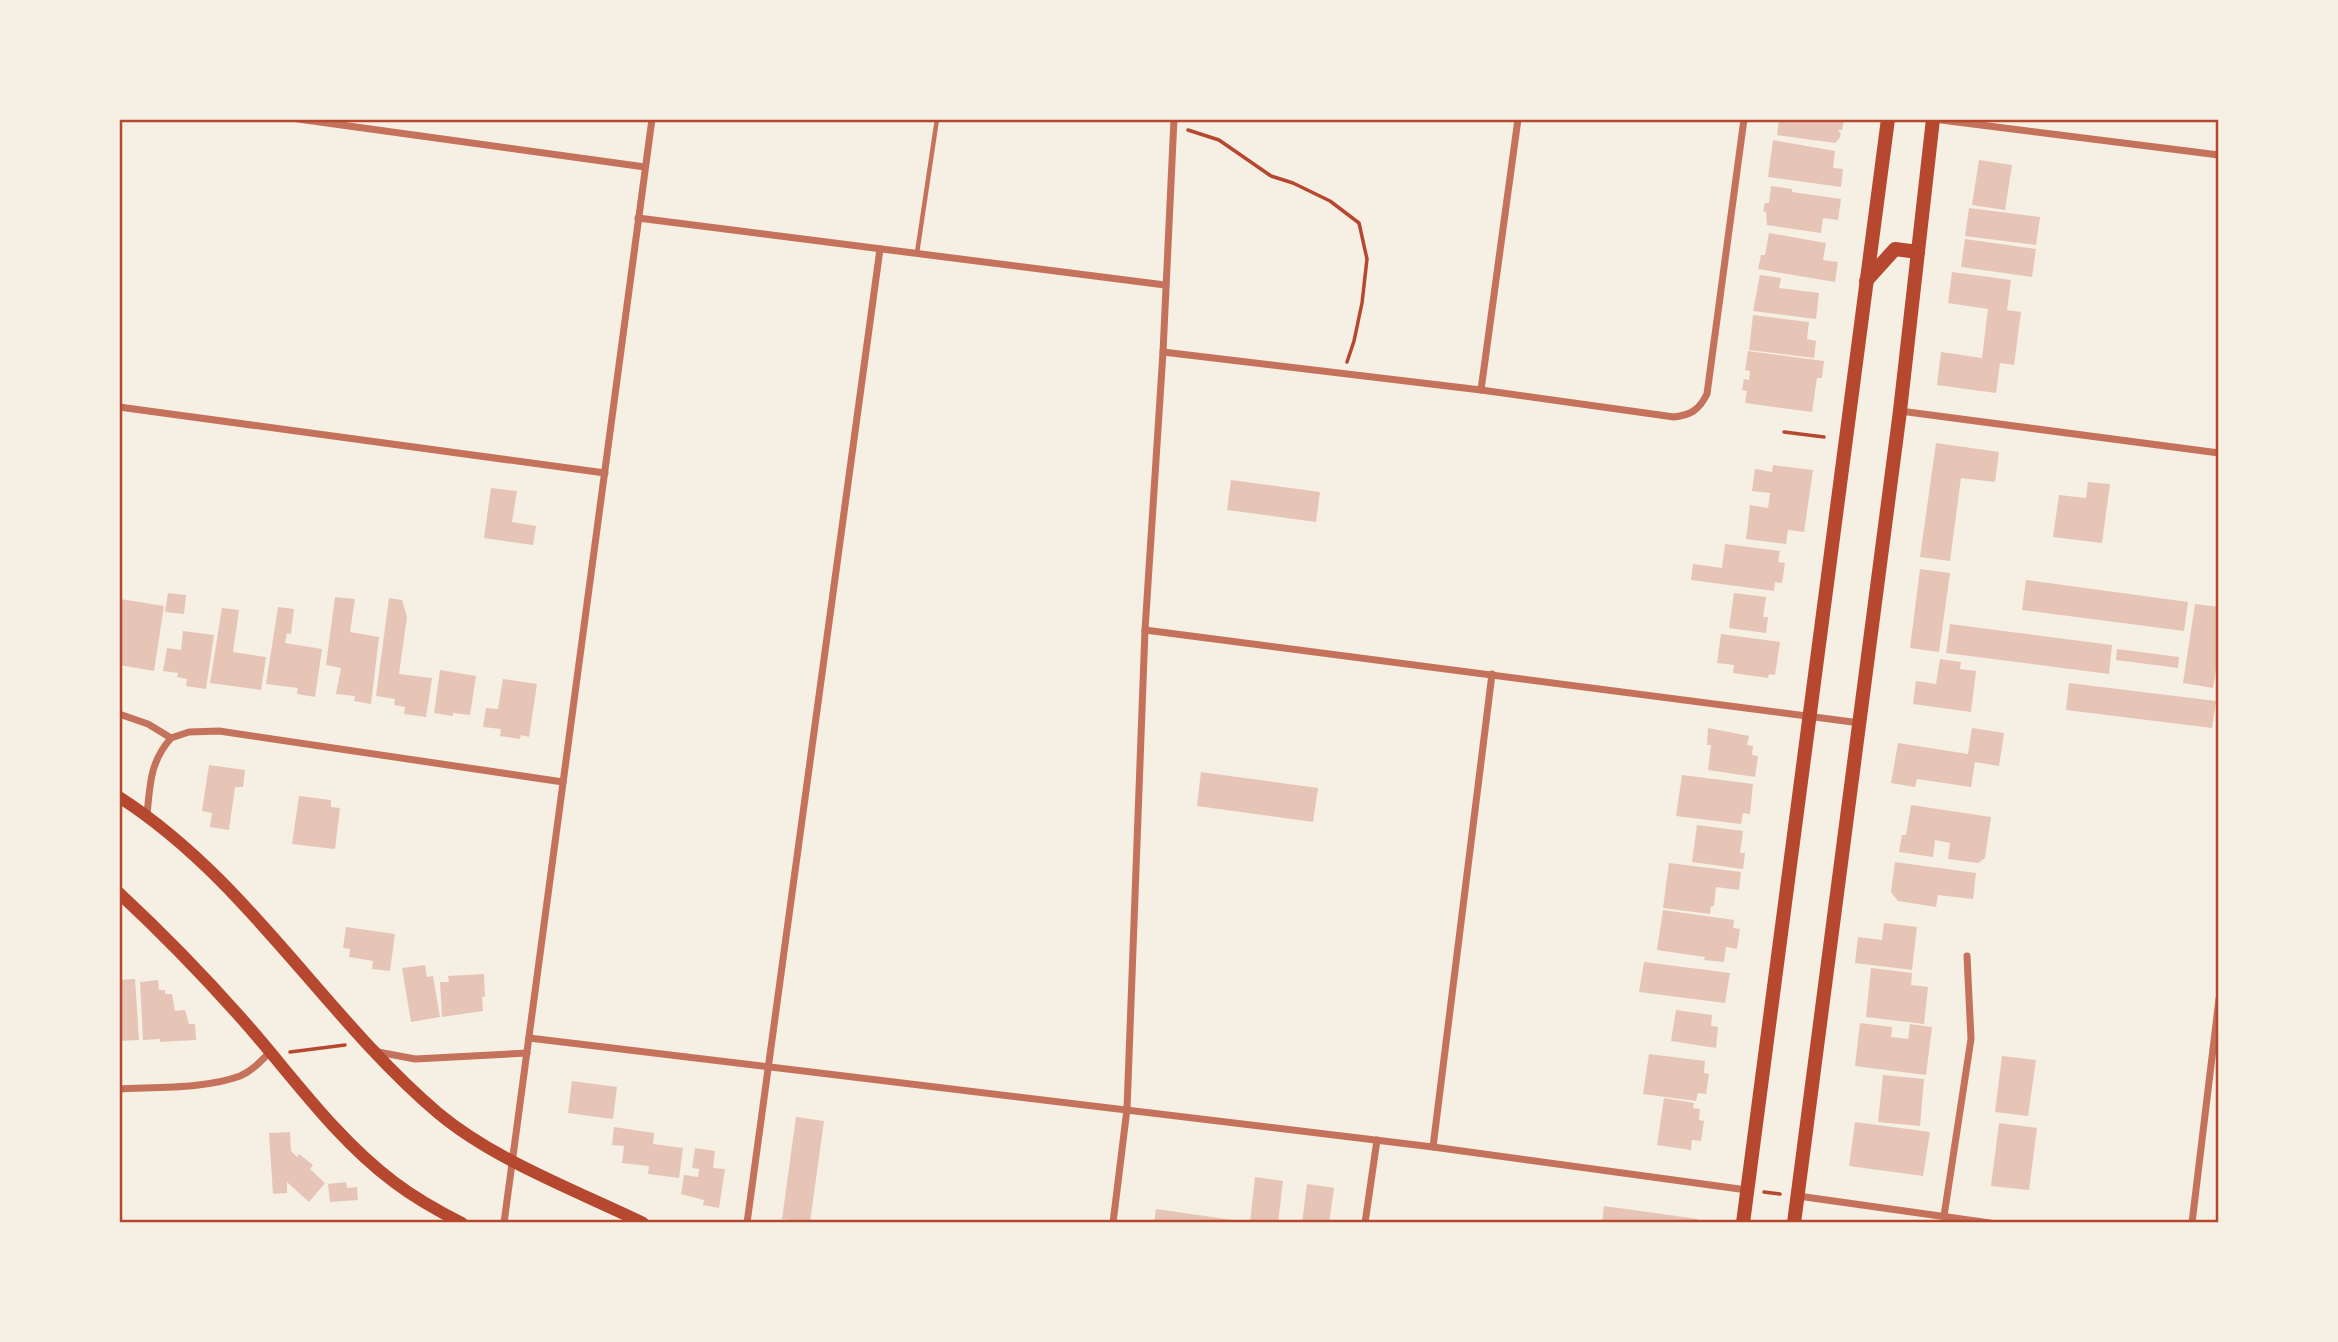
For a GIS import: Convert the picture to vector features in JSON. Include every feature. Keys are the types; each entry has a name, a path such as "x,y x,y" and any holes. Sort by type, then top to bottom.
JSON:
{"main road":[{"path":"1743,1223 1888,119"},
{"path":"1794,1223 1900,411 1933,119"},
{"path":"1866,281 1895,248 1917,252"},
{"path":"119,797 175,836 206,866 372,1047 440,1114 469,1135 513,1160 643,1223"},
{"path":"119,893 152,923 329,1121 392,1181 462,1223"}],"street":[{"path":"298,119 645,167"},
{"path":"504,1223 652,119"},
{"path":"1113,1223 1127,1109 1145,630 1163,352 1174,119"},
{"path":"1481,390 1518,119"},
{"path":"1163,352 1481,390 1674,417 1690,415 1700,407 1707,394 1744,119"},
{"path":"1933,119 2219,155"},
{"path":"638,218 1165,285"},
{"path":"747,1223 880,249"},
{"path":"119,407 605,473"},
{"path":"1900,411 2219,453"},
{"path":"1145,630 1860,723"},
{"path":"1433,1147 1492,674"},
{"path":"119,714 148,724 171,738"},
{"path":"147,815 153,767 159,752 171,738 189,732 219,731 563,782"},
{"path":"1944,1216 1971,1039 1967,956"},
{"path":"2192,1223 2219,999"},
{"path":"529,1038 1377,1140 1748,1190"},
{"path":"372,1047 415,1059 527,1053"},
{"path":"119,1089 192,1084 239,1076 273,1057"},
{"path":"1365,1223 1377,1140"},
{"path":"1797,1196 1990,1223"}],"lane":[{"path":"917,253 937,119"}],"path":[{"path":"1173,129 1192,130 1219,140 1271,176 1293,183 1330,201 1359,223 1367,259 1354,341 1342,374"},
{"path":"1784,432 1824,437"},
{"path":"273,1057 295,1051 372,1047"},
{"path":"1748,1190 1797,1196"}],"building":[{"path":"1779,119 1844,119 1842,130 1838,130 1841,134 1835,143 1777,135"},
{"path":"1773,140 1835,151 1833,168 1843,169 1841,187 1768,177"},
{"path":"1979,160 2012,165 2005,210 1972,205"},
{"path":"1771,186 1841,199 1838,220 1823,218 1821,233 1767,225 1766,212 1763,211 1765,203 1769,203"},
{"path":"1969,208 2040,217 2036,245 1965,236"},
{"path":"1769,233 1826,243 1823,260 1838,262 1835,282 1758,269 1761,255 1765,255"},
{"path":"1965,239 2036,249 2032,277 1961,267"},
{"path":"1952,272 2011,280 2007,310 2021,312 2014,365 2000,363 1996,393 1937,385 1941,352 1982,358 1988,309 1948,303"},
{"path":"1760,275 1781,278 1779,288 1819,293 1816,319 1753,311"},
{"path":"1753,315 1809,322 1807,339 1816,341 1814,358 1749,350"},
{"path":"1748,351 1824,361 1822,378 1817,378 1812,412 1745,403 1747,391 1742,390 1744,379 1749,380 1750,371 1745,370"},
{"path":"1936,443 1999,452 1995,482 1961,478 1950,561 1920,557"},
{"path":"1773,465 1813,470 1804,532 1788,530 1786,544 1746,539 1750,505 1768,508 1770,493 1752,491 1755,469 1772,472"},
{"path":"1231,480 1320,492 1316,522 1227,510"},
{"path":"2088,482 2110,484 2102,543 2053,537 2059,495 2086,498"},
{"path":"491,488 517,491 512,522 536,526 533,545 484,538"},
{"path":"1725,544 1780,551 1778,562 1785,563 1782,583 1775,582 1774,591 1691,580 1693,564 1722,568"},
{"path":"1920,569 1950,573 1939,652 1910,648"},
{"path":"2026,580 2188,602 2184,631 2022,610"},
{"path":"168,593 186,595 184,614 165,612"},
{"path":"1734,593 1766,597 1763,617 1768,617 1766,633 1729,628"},
{"path":"335,597 355,599 350,632 379,637 371,704 354,701 355,696 336,694 341,668 326,665"},
{"path":"389,598 402,600 407,617 399,674 432,678 426,717 404,714 405,707 394,705 395,699 376,696"},
{"path":"120,599 164,606 154,671 119,665"},
{"path":"2195,604 2219,607 2219,648 2213,688 2183,683"},
{"path":"278,607 294,609 291,634 287,633 285,643 322,649 315,697 297,694 298,688 266,684"},
{"path":"222,608 239,610 233,652 266,657 261,690 210,683"},
{"path":"1950,624 2112,645 2109,674 1946,653"},
{"path":"183,631 214,635 206,689 186,686 187,679 177,677 178,673 163,671 167,648 181,650"},
{"path":"1721,634 1780,642 1775,675 1769,674 1768,678 1733,673 1734,665 1717,663"},
{"path":"2117,649 2179,657 2178,668 2116,660"},
{"path":"1940,659 1961,662 1960,669 1976,671 1971,712 1913,704 1916,681 1936,684"},
{"path":"440,670 476,676 470,715 434,713"},
{"path":"503,679 537,684 529,737 521,735 520,739 500,736 501,729 483,727 486,708 498,709"},
{"path":"2069,683 2216,701 2212,728 2066,710"},
{"path":"1708,728 1749,736 1747,745 1753,746 1752,755 1758,756 1755,777 1708,770 1711,745 1707,745"},
{"path":"1972,728 2004,733 1999,766 1975,762 1971,787 1917,779 1915,787 1891,783 1898,743 1968,754"},
{"path":"209,765 245,770 243,787 235,787 229,830 210,827 212,813 202,811"},
{"path":"1201,772 1318,788 1313,822 1197,806"},
{"path":"1682,775 1753,784 1750,814 1743,813 1741,824 1676,816"},
{"path":"299,796 331,800 331,807 340,808 335,849 292,844"},
{"path":"1911,805 1991,817 1985,858 1978,863 1948,859 1950,843 1935,840 1933,857 1899,852 1902,835 1906,835"},
{"path":"1697,825 1743,831 1740,853 1745,853 1743,869 1692,862"},
{"path":"1895,862 1976,873 1973,899 1938,895 1936,907 1898,901 1891,892"},
{"path":"1669,863 1741,872 1739,890 1716,887 1714,906 1711,906 1710,914 1663,908"},
{"path":"1663,910 1734,920 1733,928 1740,929 1737,949 1726,947 1724,962 1657,950"},
{"path":"1884,923 1917,927 1912,970 1855,963 1858,937 1882,940"},
{"path":"346,927 395,934 390,971 372,969 373,961 349,957 350,949 343,948"},
{"path":"1644,962 1730,973 1725,1003 1639,992"},
{"path":"425,965 427,977 433,976 440,1017 411,1022 402,968"},
{"path":"1871,968 1912,973 1911,985 1928,987 1924,1024 1866,1017"},
{"path":"484,974 483,1011 442,1017 440,982 449,982 448,976"},
{"path":"135,979 139,1040 119,1041 119,980"},
{"path":"158,980 159,990 172,994 175,1011 185,1010 189,1024 195,1024 196,1040 143,1040 140,982"},
{"path":"1676,1010 1712,1015 1711,1026 1718,1027 1716,1048 1671,1041"},
{"path":"1860,1023 1892,1027 1891,1037 1908,1039 1910,1024 1932,1027 1926,1075 1855,1066"},
{"path":"1649,1054 1705,1061 1704,1073 1709,1074 1706,1094 1698,1093 1696,1101 1643,1094"},
{"path":"2002,1056 2036,1060 2028,1116 1995,1112"},
{"path":"1883,1075 1924,1079 1920,1126 1878,1122"},
{"path":"572,1081 617,1087 613,1119 568,1113"},
{"path":"1664,1098 1694,1103 1693,1108 1700,1109 1699,1120 1704,1121 1701,1141 1692,1140 1691,1150 1657,1145"},
{"path":"796,1117 824,1121 810,1222 782,1219"},
{"path":"1855,1122 1930,1132 1923,1176 1849,1166"},
{"path":"1999,1123 2037,1128 2029,1190 1991,1186"},
{"path":"614,1127 654,1133 653,1144 683,1148 679,1178 648,1174 649,1166 622,1163 624,1146 612,1145"},
{"path":"290,1132 291,1151 313,1165 310,1169 325,1183 309,1202 287,1182 287,1193 273,1194 269,1133"},
{"path":"695,1148 715,1151 713,1168 725,1169 719,1208 703,1205 704,1200 681,1194 684,1175 698,1177 699,1169 692,1168"},
{"path":"1255,1177 1283,1181 1278,1223 1250,1223"},
{"path":"346,1182 347,1188 357,1187 358,1200 330,1202 328,1184"},
{"path":"1307,1184 1334,1188 1329,1223 1302,1223"},
{"path":"1604,1206 1698,1219 1701,1223 1602,1223"},
{"path":"1156,1209 1233,1220 1232,1223 1154,1223"}]}
